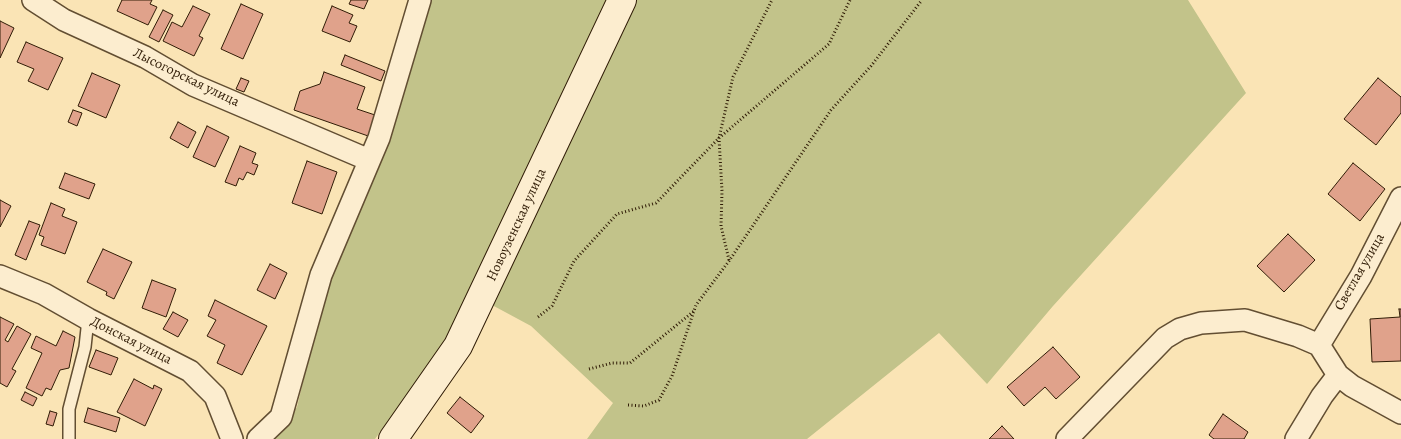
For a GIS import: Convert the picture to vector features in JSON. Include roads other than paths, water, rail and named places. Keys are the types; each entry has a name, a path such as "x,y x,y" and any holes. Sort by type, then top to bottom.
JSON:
{"main road":[{"name":"Новоузенская улица","path":"394,439 458,346 622,0"}],"street":[{"name":"Лысогорская улица","path":"33,0 64,20 145,57 193,85 369,160"},
{"path":"258,439 281,417 321,275 380,138 420,0"},
{"name":"Светлая улица","path":"1319,345 1361,276 1401,198"},
{"name":"Донская улица","path":"0,276 44,294 88,319 190,371 215,396 232,439"},
{"path":"1067,439 1165,338 1180,329 1201,323 1245,320 1298,336 1319,345 1333,363 1338,375 1352,386 1401,412"},
{"path":"1296,439 1322,396 1338,375"}],"lane":[{"path":"69,439 69,409 85,347 88,319"}]}
